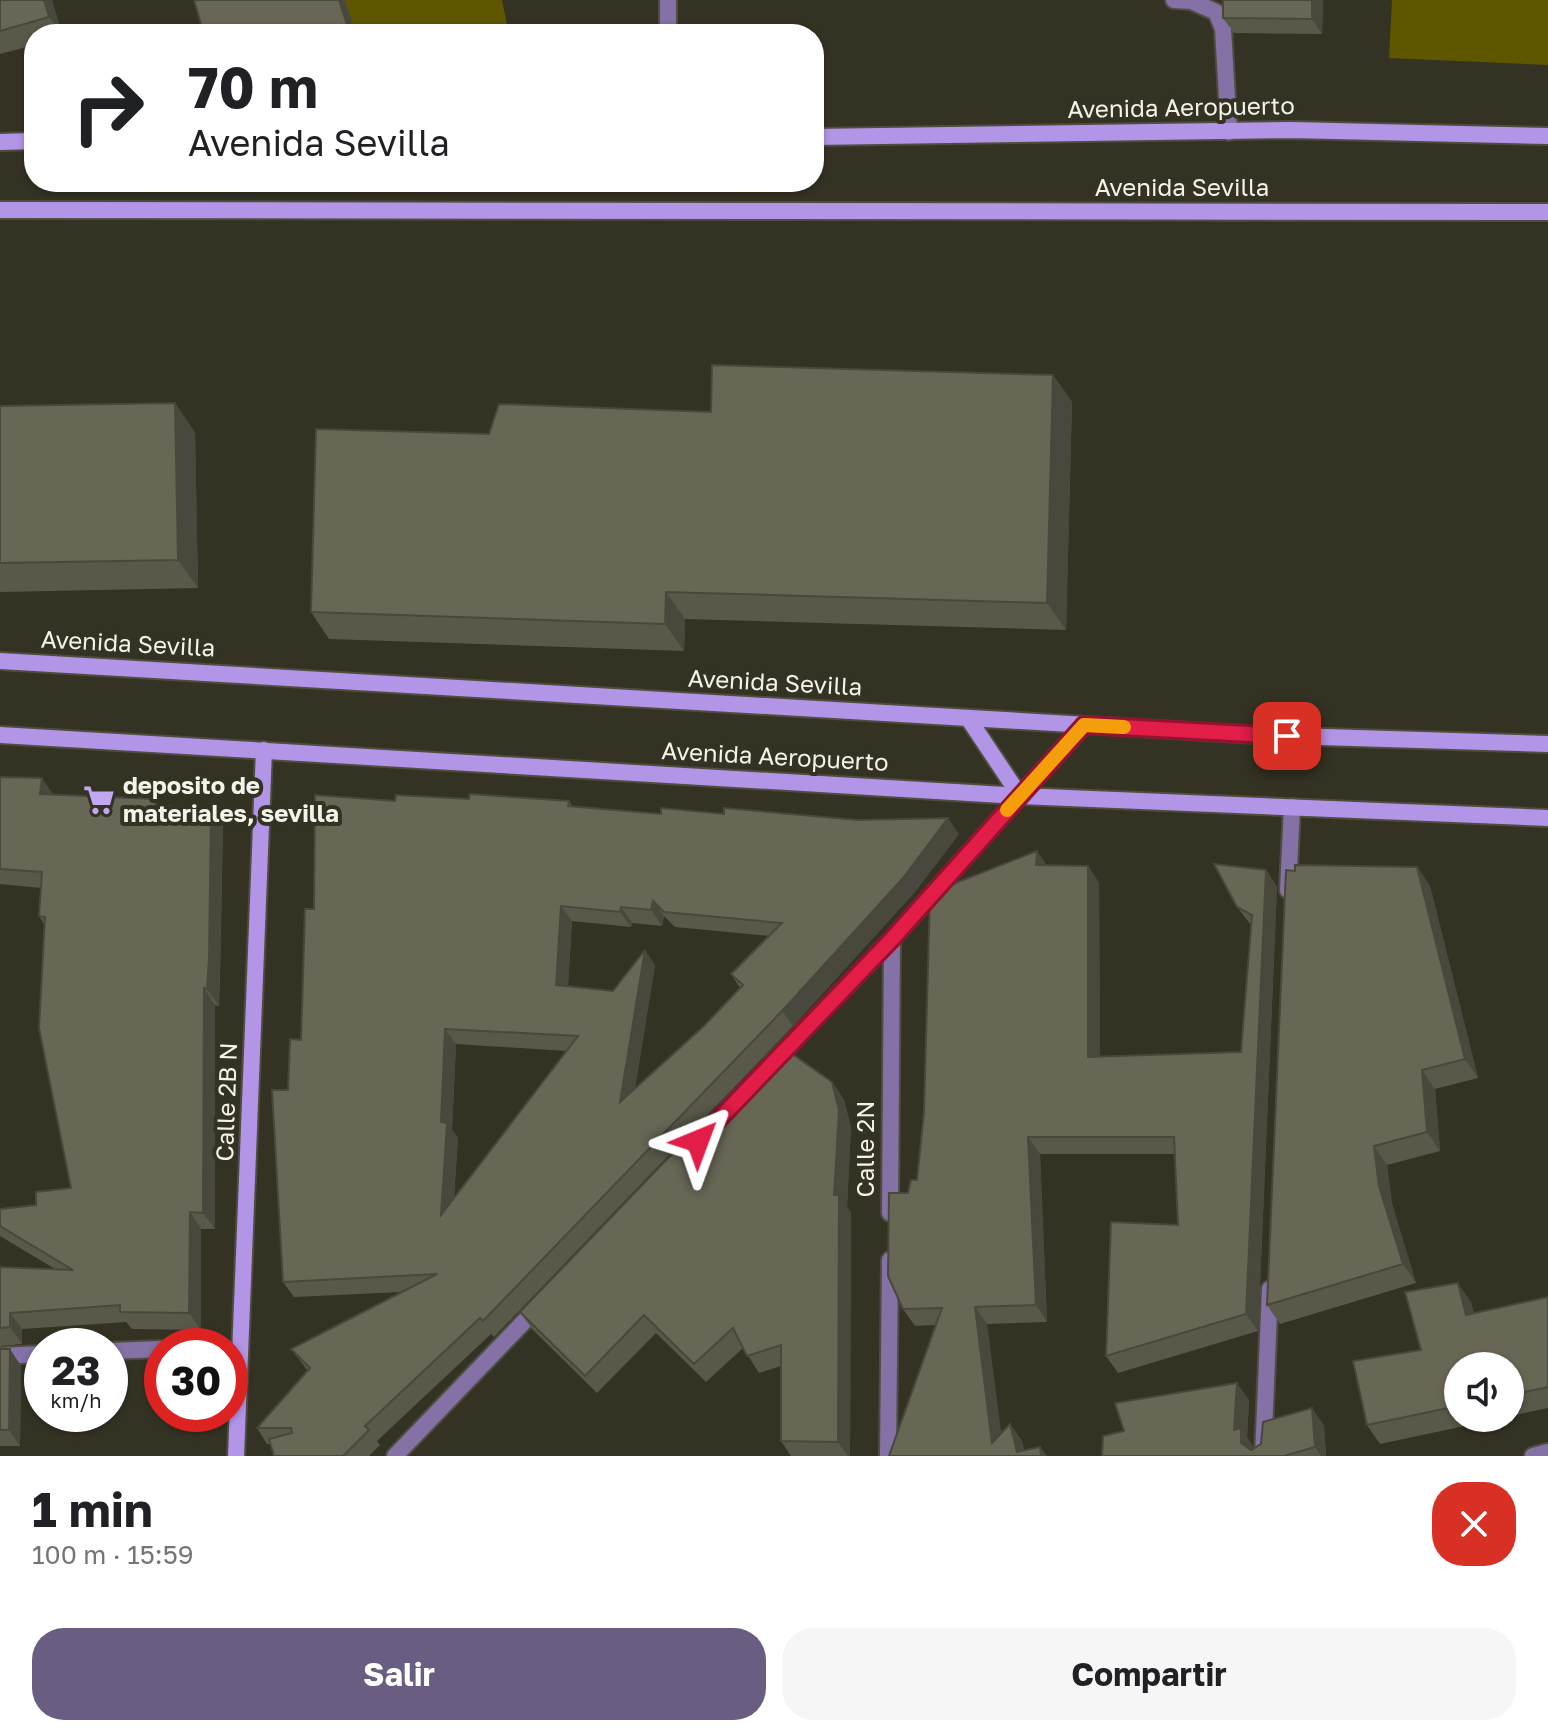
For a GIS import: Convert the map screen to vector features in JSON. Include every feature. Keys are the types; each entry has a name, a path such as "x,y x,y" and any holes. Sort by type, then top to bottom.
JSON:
{"main road":[{"name":"Avenida Aeropuerto","path":"824,137 1229,132 1548,136"},
{"path":"0,142 24,141"},
{"name":"Avenida Sevilla","path":"0,210 1548,212"},
{"name":"Avenida Sevilla","path":"0,661 1258,735 1548,744"},
{"path":"968,718 1020,796 1084,725"},
{"name":"Avenida Aeropuerto","path":"0,735 1020,796 1548,818"},
{"name":"Calle 2B N","path":"237,1328 264,750"},
{"name":"Calle 2B N","path":"236,1432 236,1456"}],"street":[{"path":"668,0 668,24"},
{"path":"1174,0 1191,1 1216,12 1223,29 1229,132"},
{"path":"760,1077 892,939 1020,796"},
{"path":"1288,902 1292,807"},
{"name":"Calle 2N","path":"888,1456 892,939"},
{"path":"1263,1456 1271,1266"},
{"path":"395,1456 550,1295"},
{"path":"0,1356 24,1355"},
{"path":"1533,1456 1548,1452"}],"shaded area":[{"path":"336,0 502,0 507,24 341,24"},
{"path":"1392,0 1548,0 1548,65 1389,58"}],"building":[{"path":"0,0 44,0 49,17 0,31"},
{"path":"194,0 339,0 347,24 201,24"},
{"path":"1223,0 1312,0 1312,19 1223,18"},
{"path":"712,365 1053,375 1047,603 666,592 665,624 311,612 316,429 489,434 499,404 711,412"},
{"path":"175,403 178,560 0,563 0,406"},
{"path":"0,777 42,778 40,794 155,799 155,805 211,809 209,959 207,989 204,988 203,1213 190,1212 189,1313 120,1312 120,1305 10,1313 10,1327 0,1328 0,1267 73,1270 0,1226 0,1209 36,1205 36,1192 71,1188 39,1028 45,917 39,916 42,872 0,869"},
{"path":"470,794 569,801 568,806 661,814 661,808 724,814 724,808 858,820 948,818 903,878 782,1011 483,1321 480,1318 365,1426 369,1430 343,1456 274,1456 269,1439 292,1433 291,1428 257,1428 310,1368 291,1349 437,1274 283,1282 272,1090 288,1090 290,1039 301,1040 305,909 314,909 315,795 395,801 396,795 469,799","holes":["653,901 664,912 782,923 731,974 743,985 704,1026 620,1102 645,950 613,991 556,985 561,906 620,912 621,907 651,910","445,1029 578,1036 441,1215 447,1123 441,1122"]},
{"path":"1037,851 1036,865 1088,866 1088,1057 1241,1052 1252,915 1237,907 1214,864 1266,870 1246,1314 1106,1356 1111,1222 1178,1225 1174,1137 1028,1137 1036,1305 975,1307 992,1443 1010,1424 1017,1452 1040,1447 1041,1456 889,1456 942,1308 903,1309 888,1276 889,1193 908,1193 911,1180 917,1180 924,1112 930,893"},
{"path":"1295,865 1417,867 1465,1059 1422,1070 1427,1132 1374,1146 1379,1186 1403,1264 1267,1305 1286,870 1295,871"},
{"path":"778,1044 832,1082 839,1111 834,1195 839,1195 838,1442 781,1441 781,1345 747,1356 733,1328 694,1364 644,1315 585,1376 520,1312"},
{"path":"1458,1283 1466,1315 1548,1297 1548,1387 1524,1392 1524,1352 1444,1352 1444,1409 1367,1425 1353,1361 1421,1350 1405,1292"},
{"path":"0,1349 10,1349 9,1430 0,1430"},
{"path":"1237,1383 1234,1430 1241,1428 1241,1443 1251,1450 1261,1444 1263,1422 1312,1408 1315,1447 1284,1456 1102,1456 1103,1436 1124,1431 1115,1403"}],"slow traffic":[{"path":"1007,810 1084,725 1124,727"}],"place":[{"name":"deposito de materiales, sevilla","path":"99,800"}],"route":[{"path":"698,1141 892,939 1084,725 1287,736"}]}
